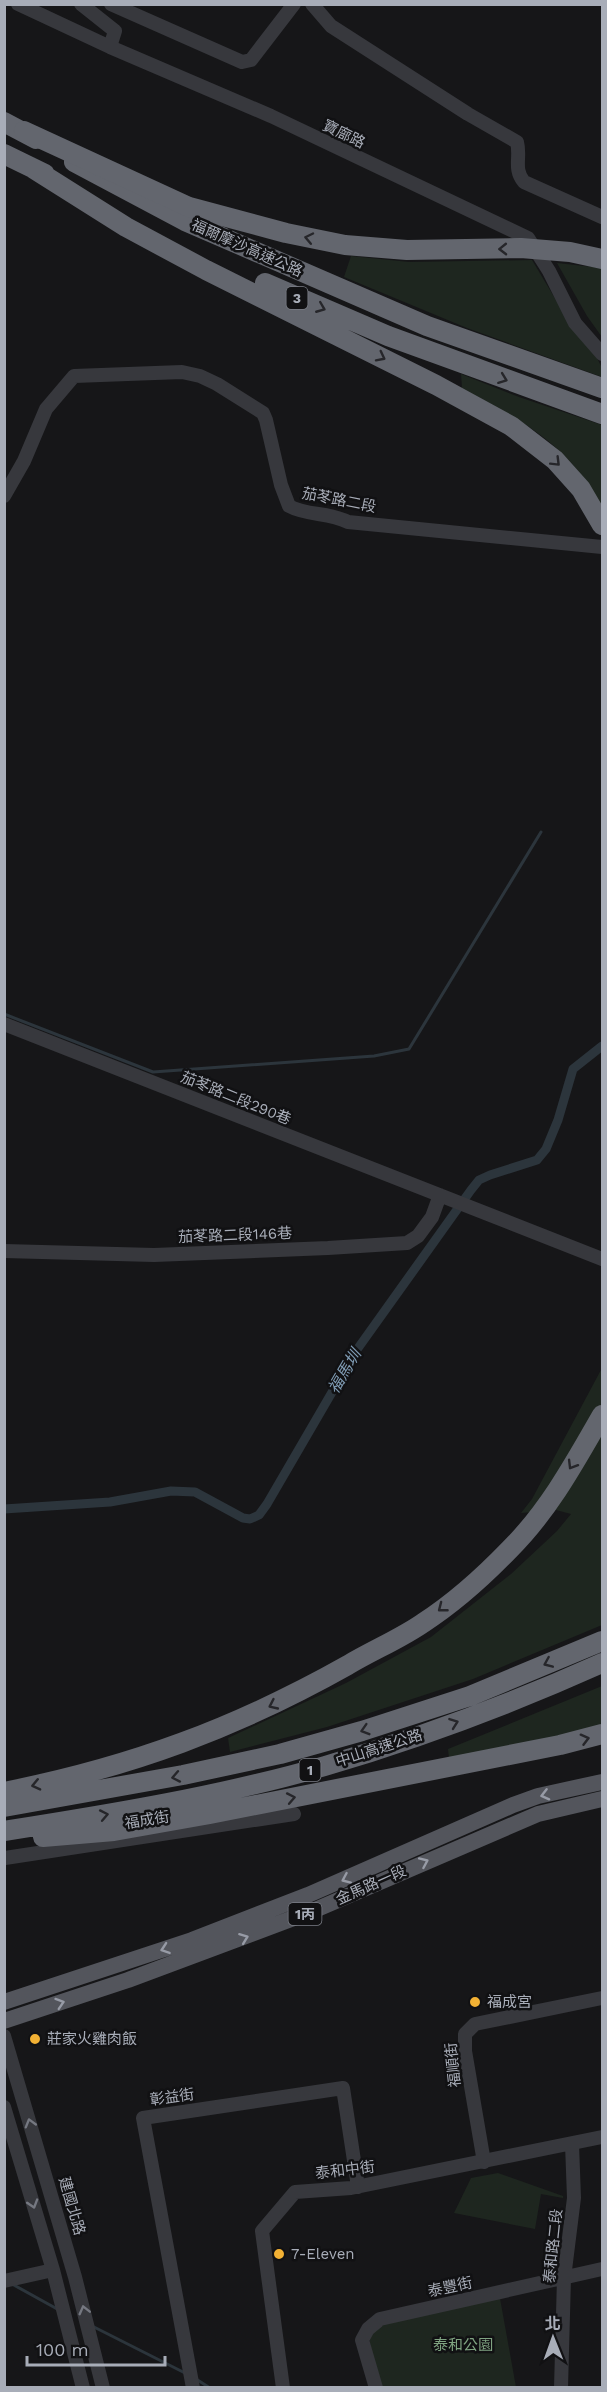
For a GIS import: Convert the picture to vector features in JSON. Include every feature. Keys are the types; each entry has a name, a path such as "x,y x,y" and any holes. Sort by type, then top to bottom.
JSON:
{"highway":[{"name":"福爾摩沙高速公路","path":"4,122 24,131 98,176 185,221 249,250 427,326 603,388"},
{"path":"24,131 189,207 286,233 345,245 407,250 521,248 570,252 603,259"},
{"name":"福爾摩沙高速公路","path":"4,154 206,256 295,297 388,336 603,414"},
{"path":"34,169 160,246 436,385 511,426 555,460 581,489 603,525"},
{"path":"4,1792 105,1768 174,1747 302,1691 423,1623 457,1597 511,1549 550,1502 603,1415"},
{"name":"中山高速公路","path":"4,1807 172,1778 280,1754 362,1731 470,1696 603,1641"},
{"name":"中山高速公路","path":"4,1831 170,1802 324,1766 404,1741 513,1701 603,1663"},
{"path":"4,1837 50,1837 125,1829 509,1755 603,1734"}],"main road":[{"name":"金馬路一段","path":"4,2002 192,1940 313,1893 513,1805 538,1796 603,1782"},
{"name":"金馬路一段","path":"4,2021 139,1976 315,1910 538,1814 603,1799"}],"street":[{"name":"寶廍路","path":"18,4 110,47 271,116 528,238 549,271 575,323 603,354"},
{"path":"81,4 115,31 110,47"},
{"path":"111,4 242,62 251,60 294,4"},
{"path":"312,4 331,26 516,142 519,150 516,168 524,182 603,217"},
{"name":"茄苳路二段","path":"4,496 24,461 46,409 74,376 182,372 200,376 217,384 263,413 281,485 289,506 298,511 340,518 348,522 603,547"},
{"name":"茄苳路二段290巷","path":"4,1024 603,1258"},
{"name":"茄苳路二段146巷","path":"4,1251 154,1255 407,1243 418,1236 432,1217 440,1195"},
{"name":"福成街","path":"5,1858 294,1814"},
{"name":"福順街","path":"484,2162 465,2051 465,2034 475,2024 603,1998"},
{"name":"建國北路","path":"4,2036 75,2277 103,2388"},
{"name":"彰益街","path":"193,2383 143,2118 343,2088 358,2187"},
{"path":"4,2107 53,2270 83,2388"},
{"name":"泰和中街","path":"281,2387 262,2231 295,2192 358,2187 603,2137"},
{"path":"577,2143 603,2147"},
{"name":"泰和路二段","path":"561,2388 564,2277 574,2198 577,2143"},
{"name":"泰豐街","path":"376,2388 362,2340 368,2329 380,2319 603,2269"},
{"path":"4,2281 53,2270"}],"green space":[{"path":"351,256 409,262 532,260 575,332 597,358 602,368 602,377 467,328 344,277"},
{"path":"557,263 602,268 602,337 587,316"},
{"path":"461,374 519,397 602,425 602,509 575,467 560,451 525,424 462,388"},
{"path":"602,1368 602,1625 473,1679 327,1727 230,1752 228,1738 346,1683 431,1637 511,1574 557,1531 571,1514 556,1510 521,1513 532,1499"},
{"path":"602,1686 602,1729 450,1767 448,1749"},
{"path":"498,2173 563,2196 563,2198 541,2194 535,2229 454,2213 471,2178"},
{"name":"泰和公園","path":"499,2293 516,2387 376,2387 368,2329"}],"waterway":[{"path":"4,1014 153,1072 374,1056 409,1049 541,832"},
{"name":"福馬圳","path":"4,1509 110,1502 171,1491 195,1492 243,1518 250,1519 259,1515 356,1351 471,1190 479,1180 537,1160 546,1149 558,1120 573,1069 602,1046"},
{"path":"12,2284 59,2310"},
{"path":"92,2326 185,2373"},
{"path":"196,2379 210,2388"}],"place":[{"name":"福成宮","path":"475,2002"},
{"name":"莊家火雞肉飯","path":"35,2039"},
{"name":"7-Eleven","path":"279,2254"}]}
